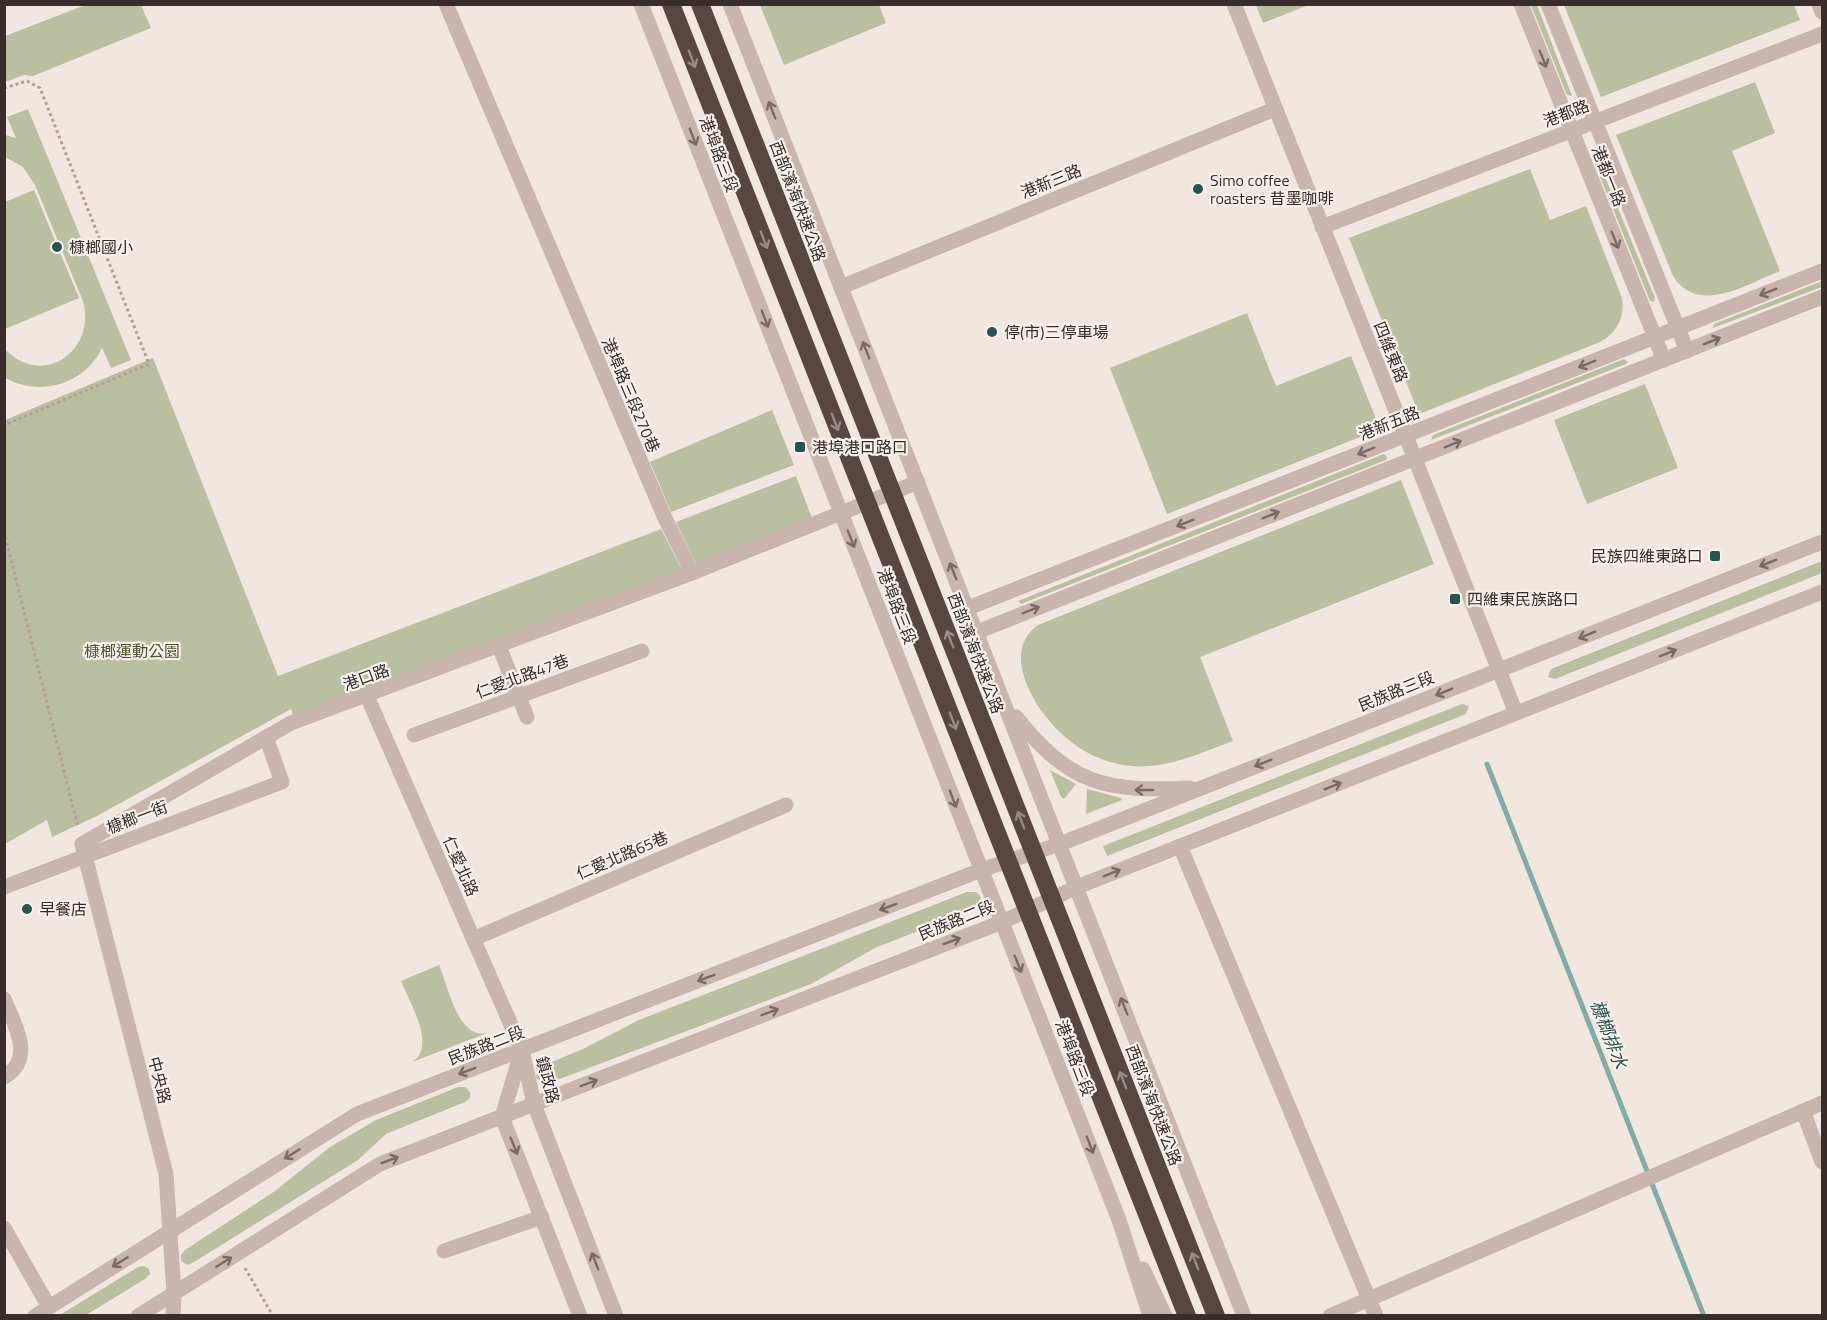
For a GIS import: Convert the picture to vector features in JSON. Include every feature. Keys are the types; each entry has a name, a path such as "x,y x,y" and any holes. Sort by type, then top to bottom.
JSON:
{"highway":[{"path":"671,4 1187,1316"},
{"name":"西部濱海快速公路","path":"700,4 1216,1316"}],"street":[{"name":"港埠路三段270巷","path":"446,4 664,516 692,573"},
{"name":"港埠路三段","path":"641,4 1119,1220 1150,1316"},
{"path":"730,4 1197,1190 1244,1316"},
{"name":"四維東路","path":"1233,4 1516,713"},
{"name":"港都一路","path":"1521,4 1664,360"},
{"name":"港都一路","path":"1548,4 1687,351"},
{"path":"1820,4 1822,12"},
{"name":"港都路","path":"1322,227 1822,34"},
{"name":"港新三路","path":"841,287 1275,109"},
{"name":"港新五路","path":"968,608 1822,270"},
{"path":"977,632 1822,297"},
{"path":"692,573 918,482"},
{"name":"民族路三段","path":"981,870 1060,844 1822,542"},
{"name":"港口路","path":"83,850 291,723 692,573"},
{"path":"1077,887 1822,593"},
{"path":"499,646 527,717"},
{"name":"仁愛北路47巷","path":"414,735 642,651"},
{"name":"仁愛北路","path":"367,696 522,1050"},
{"path":"1005,703 1045,751 1086,778 1130,789 1202,788"},
{"name":"槺榔一街","path":"4,887 83,850 282,782 266,737"},
{"name":"仁愛北路65巷","path":"473,939 786,805"},
{"path":"1180,846 1376,1316"},
{"name":"中央路","path":"83,850 166,1174 174,1293 173,1316"},
{"name":"民族路二段","path":"35,1316 357,1114 981,870"},
{"name":"民族路二段","path":"138,1316 380,1164 1002,922 1077,887"},
{"path":"4,999 21,1042 22,1051 19,1062 4,1077"},
{"name":"鎮政路","path":"522,1050 534,1104 616,1316"},
{"name":"鎮政路","path":"502,1117 522,1050"},
{"path":"1329,1316 1822,1103"},
{"path":"1803,1112 1822,1162"},
{"path":"502,1117 580,1316"},
{"path":"1197,1190 1235,1316"},
{"path":"444,1251 542,1217"},
{"name":"港埠路三段","path":"1119,1220 1166,1316"},
{"path":"4,1228 49,1307"}],"path":[{"path":"4,88 27,81 40,88 149,364 4,425"},
{"path":"4,531 83,850"},
{"path":"236,1255 273,1316"}],"green space":[{"path":"88,4 141,5 151,28 33,76 24,75 5,82 5,36"},
{"path":"760,5 879,5 886,23 784,65"},
{"path":"1256,5 1309,5 1263,23"},
{"path":"1531,5 1537,5 1572,96 1567,95"},
{"path":"1564,5 1794,5 1800,20 1601,97"},
{"path":"1755,82 1775,133 1732,151 1780,271 1724,293 1696,294 1683,288 1673,276 1616,135"},
{"path":"28,109 131,360 111,368 102,348 94,361 73,379 46,387 18,384 5,378 5,349 20,360 35,365 50,365 63,359 74,349 82,335 85,319 83,301 35,185 23,167 5,157 5,135 16,138 7,117"},
{"path":"1596,155 1655,298 1654,302 1650,301 1593,159"},
{"path":"1530,169 1550,220 1586,206 1622,298 1621,318 1611,334 1600,342 1419,414 1349,238"},
{"path":"34,190 79,298 5,329 5,202"},
{"path":"1822,281 1822,287 1713,328 1714,324"},
{"path":"1247,313 1276,386 1351,356 1380,429 1167,514 1110,368"},
{"name":"槺榔運動公園","path":"153,358 278,676 661,529 682,570 293,715 291,709 97,816 52,837 47,820 5,844 5,420"},
{"path":"1624,359 1628,362 1626,364 1431,440 1433,435"},
{"path":"1645,384 1678,468 1587,504 1554,420"},
{"path":"772,410 794,465 671,512 650,462"},
{"path":"1384,454 1387,457 1386,460 1021,604 1018,601"},
{"path":"796,476 812,518 696,564 676,522"},
{"path":"1401,480 1434,564 1200,657 1233,741 1191,757 1162,764 1133,766 1118,764 1092,755 1074,744 1057,730 1035,701 1022,668 1021,652 1026,637 1038,625"},
{"path":"1822,561 1822,573 1555,679 1548,677 1551,669"},
{"path":"1462,704 1469,706 1466,714 1107,856 1103,846"},
{"path":"1050,770 1076,784 1064,799 1061,797"},
{"path":"1087,789 1121,798 1122,800 1086,814"},
{"path":"967,892 976,892 981,897 980,904 974,909 875,948 811,984 549,1083 543,1083 536,1078 537,1071 542,1066 583,1049 639,1020"},
{"path":"439,965 450,998 461,1020 477,1033 487,1033 412,1062 419,1055 422,1036 415,1012 401,981"},
{"path":"458,1087 465,1087 470,1092 470,1098 465,1102 386,1134 358,1160 194,1262 188,1265 181,1261 181,1255 185,1250 275,1191 330,1147 376,1120"},
{"path":"144,1266 149,1269 150,1274 145,1279 86,1315 60,1315 138,1267"}],"waterway":[{"name":"槺榔排水","path":"1487,764 1704,1316"}],"place":[{"name":"Simo coffee roasters 昔墨咖啡","path":"1198,189"},
{"name":"槺榔國小","path":"57,247"},
{"name":"停(市)三停車場","path":"992,332"},
{"name":"港埠港口路口","path":"800,447"},
{"name":"民族四維東路口","path":"1715,556"},
{"name":"四維東民族路口","path":"1455,599"},
{"name":"早餐店","path":"27,909"}]}
